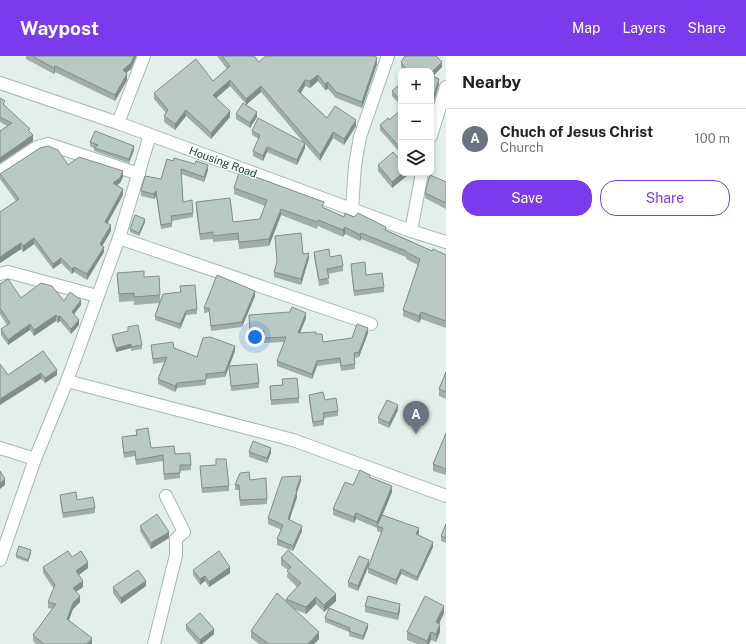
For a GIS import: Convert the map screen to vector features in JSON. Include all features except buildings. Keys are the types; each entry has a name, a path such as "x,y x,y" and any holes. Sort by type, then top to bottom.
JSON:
{"street":[{"path":"118,123 144,56"},
{"path":"352,209 355,165 360,138 388,56"},
{"name":"Housing Road","path":"0,83 118,123 410,231 446,242"},
{"path":"434,126 446,87"},
{"path":"0,560 35,459 67,381 119,238 150,135"},
{"path":"0,172 37,147 48,144 139,174"},
{"path":"410,231 421,176"},
{"path":"119,238 371,324"},
{"path":"0,274 8,272 97,296"},
{"path":"67,381 293,440 446,496"},
{"path":"0,448 35,459"},
{"path":"154,644 176,555 176,538 184,532 166,496"}],"place":[{"name":"Chuch of Jesus Christ","path":"416,434"}]}
